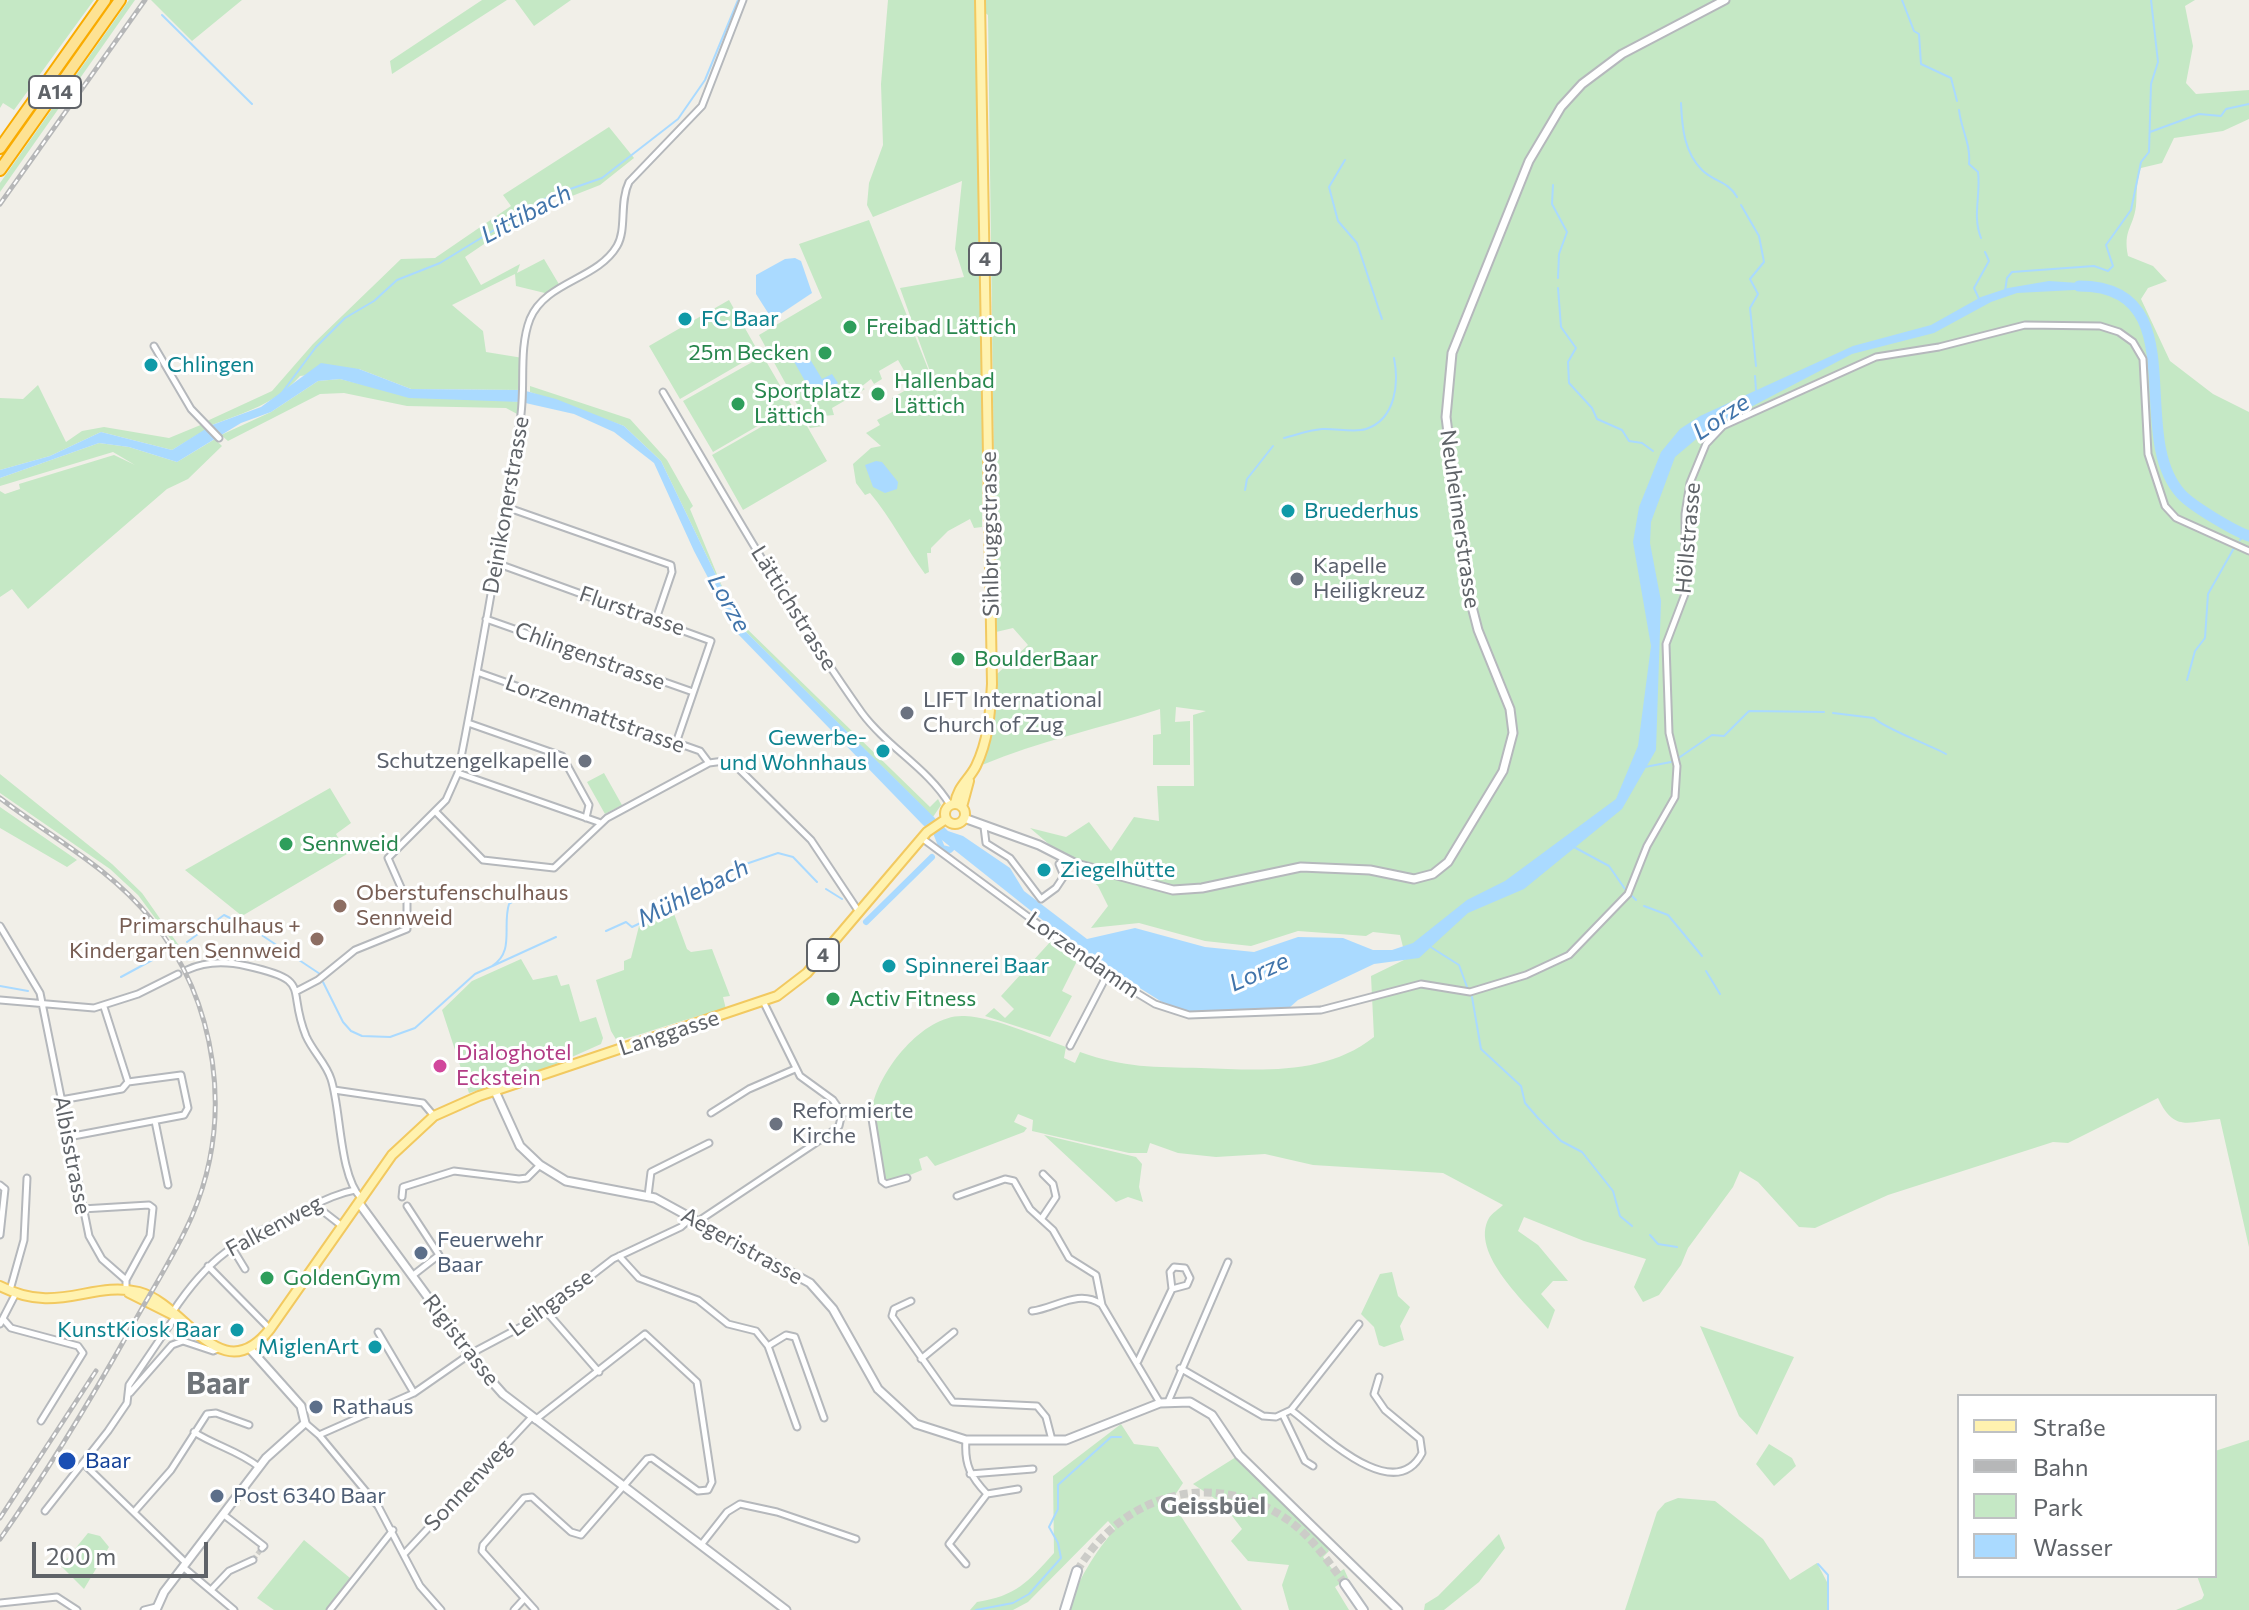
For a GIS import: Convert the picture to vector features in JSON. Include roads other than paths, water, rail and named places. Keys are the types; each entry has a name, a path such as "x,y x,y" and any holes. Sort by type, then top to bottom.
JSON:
{"highway":[{"name":"A14","path":"0,148 105,0"},
{"name":"A14","path":"0,170 120,0"}],"main road":[{"name":"Sihlbruggstrasse","path":"955,805 990,725 992,669 980,0"},
{"name":"Sihlbruggstrasse","path":"955,805 959,789 970,776"},
{"path":"955,805 964,818 957,824 943,820 955,805"},
{"name":"Langgasse","path":"360,1201 404,1141 434,1116 495,1091 764,1003 788,990 807,973 924,835 943,820"},
{"name":"4","path":"251,1350 270,1329 360,1201"},
{"path":"0,1286 13,1292 55,1299 127,1292 173,1315 220,1348 236,1352 251,1350"},
{"path":"1065,1610 1077,1571"},
{"path":"1345,1584 1363,1610"}],"street":[{"name":"Deinikonerstrasse","path":"297,991 318,980 355,950 407,929 407,901 388,858 436,812 454,787 458,773 523,404 526,333 535,309 548,296 598,266 618,244 623,195 629,182 702,106 743,0"},
{"name":"Neuheimerstrasse","path":"964,818 1039,845 1076,864 1173,890 1202,888 1301,867 1370,870 1414,879 1433,874 1448,862 1503,771 1513,733 1510,709 1478,630 1468,591 1446,417 1452,353 1529,161 1561,107 1582,84 1622,54 1725,0"},
{"name":"Höllstrasse","path":"1406,987 1421,984 1470,992 1526,975 1569,955 1628,894 1647,846 1675,797 1677,766 1669,733 1666,644 1685,594 1685,514 1690,483 1706,444 1723,426 1865,360 1939,347 2009,328 2100,326 2119,332 2133,342 2143,359 2148,454 2165,506 2176,518 2249,551"},
{"path":"154,346 191,409 219,438"},
{"name":"Lättichstrasse","path":"663,392 812,642 866,718 955,805"},
{"path":"506,507 671,565 672,572 656,619"},
{"name":"Flurstrasse","path":"496,563 711,641 676,743"},
{"name":"Chlingenstrasse","path":"486,619 693,692"},
{"name":"Lorzenmattstrasse","path":"477,672 700,751 709,763 724,761 739,769 811,840 859,912"},
{"path":"468,723 562,756 589,805 586,818"},
{"path":"436,812 483,860 549,868 559,865 602,823 709,763"},
{"path":"458,773 602,823"},
{"path":"941,792 959,789"},
{"path":"984,827 986,843 1010,858 1041,899 1056,888 1064,876 1059,864"},
{"name":"Lorzendamm","path":"924,835 1107,975 1155,1004 1189,1015 1321,1010 1406,987"},
{"name":"Albisstrasse","path":"0,926 35,983 42,1003 82,1209 94,1246 107,1265 126,1280"},
{"path":"187,970 206,964 238,964 284,975 297,991 305,1034 327,1069 334,1090 341,1140 360,1201"},
{"path":"0,1000 104,1007 178,974"},
{"path":"1070,1046 1107,975"},
{"path":"764,1003 795,1069 806,1083 833,1100 842,1113 867,1112 872,1119 882,1181 886,1184 907,1178"},
{"path":"104,1007 128,1082"},
{"path":"711,1113 749,1089 795,1069"},
{"path":"61,1100 122,1089 128,1082 181,1075 188,1112 68,1137"},
{"path":"334,1090 423,1103 434,1116"},
{"name":"Aegeristrasse","path":"495,1091 510,1130 520,1146 540,1165 580,1186 648,1196 810,1283 833,1309 865,1369 886,1400 916,1424 966,1440 1052,1441 1080,1437 1164,1402"},
{"name":"Leihgasse","path":"319,1435 414,1393 470,1354 515,1331 619,1256 694,1220 829,1134 839,1126 842,1113"},
{"path":"155,1121 168,1185"},
{"path":"648,1196 651,1172 709,1143"},
{"path":"402,1197 403,1187 444,1172 519,1179 527,1178 540,1165"},
{"path":"1042,1218 1056,1197 1053,1184 1043,1174"},
{"path":"27,1178 24,1240 13,1292 2,1322 11,1328 78,1346 83,1353 41,1421"},
{"path":"957,1196 1005,1179 1014,1181 1023,1200 1042,1218 1069,1258 1096,1275 1102,1305 1164,1402"},
{"path":"0,1185 5,1189 0,1235"},
{"name":"Falkenweg","path":"130,1393 129,1385 193,1279 231,1246 338,1193 355,1190"},
{"name":"Rigistrasse","path":"360,1201 490,1381 533,1419 786,1610"},
{"path":"82,1209 149,1205 153,1208 150,1236 126,1280 127,1292"},
{"path":"315,1205 342,1226"},
{"path":"407,1206 439,1255 412,1276"},
{"path":"231,1246 245,1269"},
{"path":"619,1256 639,1278 698,1300 721,1320 756,1331 768,1346 797,1427"},
{"path":"1164,1402 1228,1262"},
{"path":"208,1266 270,1329"},
{"path":"1138,1362 1172,1289 1170,1272 1174,1267 1185,1268 1190,1278 1187,1285 1172,1289"},
{"path":"1032,1311 1075,1298 1093,1299 1102,1305"},
{"path":"911,1301 894,1309 892,1316 947,1397 964,1404 1037,1406 1046,1417 1052,1441"},
{"path":"545,1310 599,1372"},
{"path":"1180,1368 1253,1412 1271,1417 1283,1415 1291,1410 1359,1324"},
{"path":"378,1332 414,1393"},
{"path":"921,1359 954,1332"},
{"name":"Sonnenweg","path":"405,1553 533,1419 599,1372 645,1334 695,1377 703,1406 711,1486 698,1491 652,1458 623,1487"},
{"path":"768,1346 786,1335 795,1337 824,1418"},
{"path":"45,1511 85,1465 130,1393 172,1345 183,1341 205,1349 220,1348"},
{"path":"251,1350 301,1406 305,1423 319,1435 393,1530 422,1590 441,1610"},
{"path":"1291,1410 1365,1467 1387,1471 1413,1466 1422,1453 1420,1439 1379,1403 1374,1394 1379,1377"},
{"path":"1164,1402 1190,1402 1212,1415 1239,1455 1398,1610"},
{"path":"134,1512 171,1470 194,1432 211,1413 249,1425"},
{"path":"1283,1415 1305,1461 1313,1466"},
{"path":"144,1610 156,1609 184,1565 259,1467 305,1423"},
{"path":"194,1432 216,1446 240,1453 259,1467"},
{"path":"966,1440 966,1464 970,1474 987,1494"},
{"path":"85,1465 194,1576 234,1610"},
{"path":"970,1474 1033,1469"},
{"path":"535,1610 482,1551 483,1545 524,1498 532,1497 571,1532 581,1535 623,1487"},
{"path":"966,1564 949,1544 987,1494 1018,1489"},
{"path":"701,1545 731,1508 740,1504 856,1539"},
{"path":"224,1515 263,1547"},
{"path":"330,1610 393,1530"},
{"path":"211,1590 229,1571 253,1560"},
{"path":"0,1603 57,1597 77,1610"},
{"path":"514,1610 524,1598"}],"water":[{"path":"785,259 801,261 812,293 776,317 770,316 756,294 756,275"},
{"path":"2049,281 2093,284 2093,289 2017,293 1991,302 1934,333 1852,354 1707,430 1675,457 1651,522 1650,543 1661,601 1656,750 1622,809 1524,889 1468,913 1419,958 1374,964 1298,1000 1289,1008 1215,1014 1187,1012 1162,1002 1084,953 923,825 737,633 694,551 654,463 614,432 574,414 521,402 409,398 340,379 318,381 271,412 241,423 177,462 129,447 99,443 0,478 0,470 50,456 101,432 172,450 212,425 261,407 321,363 359,369 411,389 522,390 556,399 624,426 661,461 741,627 948,831 963,836 1010,868 1024,891 1087,939 1135,928 1205,947 1254,952 1298,937 1343,938 1373,950 1392,950 1413,943 1467,900 1505,881 1616,799 1638,746 1651,646 1633,542 1639,507 1661,452 1680,429 1700,416 1853,346 1931,325 1981,297 2008,288"},
{"path":"805,351 822,379 832,374 838,383 814,397 792,358"},
{"path":"882,462 898,482 897,489 885,493 873,487 865,465"}],"waterway":[{"name":"Littibach","path":"281,394 316,347 345,318 374,301 397,280 440,263 550,196 602,178 678,119 705,80 738,0"},
{"path":"1902,0 1914,31 1919,34 1921,64 1951,78 1957,101"},
{"path":"2005,291 2007,278 2012,272 2094,266 2108,271 2113,266 2106,245 2131,210 2141,162 2149,152 2151,84 2158,62 2151,0"},
{"path":"162,15 252,104"},
{"path":"1681,103 1683,130 1691,155 1702,170 1737,197"},
{"path":"2150,132 2199,114 2221,116 2226,109 2249,104"},
{"path":"1959,110 1969,150 1969,164 1978,172 1977,221 1981,238"},
{"path":"1345,160 1329,187 1338,221 1357,243 1382,319"},
{"path":"1553,185 1552,204 1567,232 1559,254 1558,278"},
{"path":"1741,205 1759,236 1764,262 1750,279 1758,294 1750,308 1756,366"},
{"path":"1980,301 1974,288 1989,261 1985,252"},
{"name":"Lorze","path":"2079,286 2115,292 2137,310 2149,336 2158,436 2166,468 2186,499 2249,536"},
{"path":"1558,288 1561,327 1576,348 1568,362 1569,383 1592,408 1597,419 1622,430 1629,441 1642,443 1653,451"},
{"path":"1284,438 1322,429 1361,430 1376,424 1384,417 1393,399 1396,378 1394,358"},
{"path":"1755,376 1756,390"},
{"path":"1245,490 1247,479 1273,446"},
{"name":"Lorze","path":"2240,540 2244,535"},
{"path":"2187,680 2195,651 2205,638 2208,594 2234,548"},
{"path":"1680,757 1712,735 1724,736 1749,711 1824,712"},
{"path":"1833,713 1874,718 1946,754"},
{"path":"1645,767 1671,762"},
{"path":"935,830 942,848 950,850 956,844"},
{"path":"1572,846 1609,866 1625,889"},
{"name":"Mühlebach","path":"606,931 626,922 632,927 683,903 740,866 778,853 793,857 817,882"},
{"path":"866,922 932,857"},
{"name":"Mühlebach","path":"826,889 842,899"},
{"path":"492,966 506,946 509,904 523,896 537,896"},
{"path":"1632,896 1636,900"},
{"path":"1644,906 1668,915 1702,956"},
{"name":"Mühlebach","path":"187,942 224,915 244,925"},
{"name":"Mühlebach","path":"257,932 320,974"},
{"name":"Mühlebach","path":"323,982 343,1022 351,1031 362,1036 390,1037 415,1028 475,974 556,937"},
{"path":"1429,946 1459,965 1467,987"},
{"name":"Mühlebach","path":"121,977 156,958"},
{"path":"1706,971 1720,994"},
{"name":"Mühlebach","path":"0,986 28,991"},
{"path":"1472,997 1481,1049 1521,1086 1525,1103 1538,1118 1561,1141 1582,1152 1613,1191 1620,1216 1632,1226"},
{"path":"1650,1235 1658,1244 1677,1247"},
{"path":"976,1610 1013,1603 1029,1594 1061,1558 1058,1543 1049,1527 1058,1509 1058,1485 1111,1437 1121,1437"},
{"path":"1818,1564 1828,1575 1828,1610"}],"tunnel":[{"path":"1077,1571 1096,1545 1118,1523 1144,1507 1171,1497 1200,1493 1230,1495 1259,1504 1288,1520 1312,1541 1345,1584"},
{"path":"253,1560 262,1548"}],"railway":[{"path":"0,204 145,0"},
{"path":"0,798 99,869 151,919 174,952 192,987 212,1062 215,1101 213,1140 205,1179 192,1216 163,1273 84,1409 0,1539"},
{"path":"0,1518 96,1371"}],"place":[{"name":"FC Baar","path":"685,319"},
{"name":"Freibad Lättich","path":"850,327"},
{"name":"25m Becken","path":"825,353"},
{"name":"Chlingen","path":"151,365"},
{"name":"Hallenbad Lättich","path":"878,394"},
{"name":"Sportplatz Lättich","path":"738,404"},
{"name":"Bruederhus","path":"1288,511"},
{"name":"Kapelle Heiligkreuz","path":"1297,579"},
{"name":"BoulderBaar","path":"958,659"},
{"name":"LIFT International Church of Zug","path":"907,713"},
{"name":"Gewerbe- und Wohnhaus","path":"883,751"},
{"name":"Schutzengelkapelle","path":"585,761"},
{"name":"Sennweid","path":"286,844"},
{"name":"Ziegelhütte","path":"1044,870"},
{"name":"Oberstufenschulhaus Sennweid","path":"340,906"},
{"name":"Primarschulhaus + Kindergarten Sennweid","path":"317,939"},
{"name":"Spinnerei Baar","path":"889,966"},
{"name":"Activ Fitness","path":"833,999"},
{"name":"Dialoghotel Eckstein","path":"440,1066"},
{"name":"Reformierte Kirche","path":"776,1124"},
{"name":"Feuerwehr Baar","path":"421,1253"},
{"name":"GoldenGym","path":"267,1278"},
{"name":"KunstKiosk Baar","path":"237,1330"},
{"name":"MiglenArt","path":"375,1347"},
{"name":"Rathaus","path":"316,1407"},
{"name":"Baar","path":"67,1461"},
{"name":"Post 6340 Baar","path":"217,1496"}],"district":[{"name":"Baar","path":"218,1384"},
{"name":"Geissbüel","path":"1213,1506"}]}
